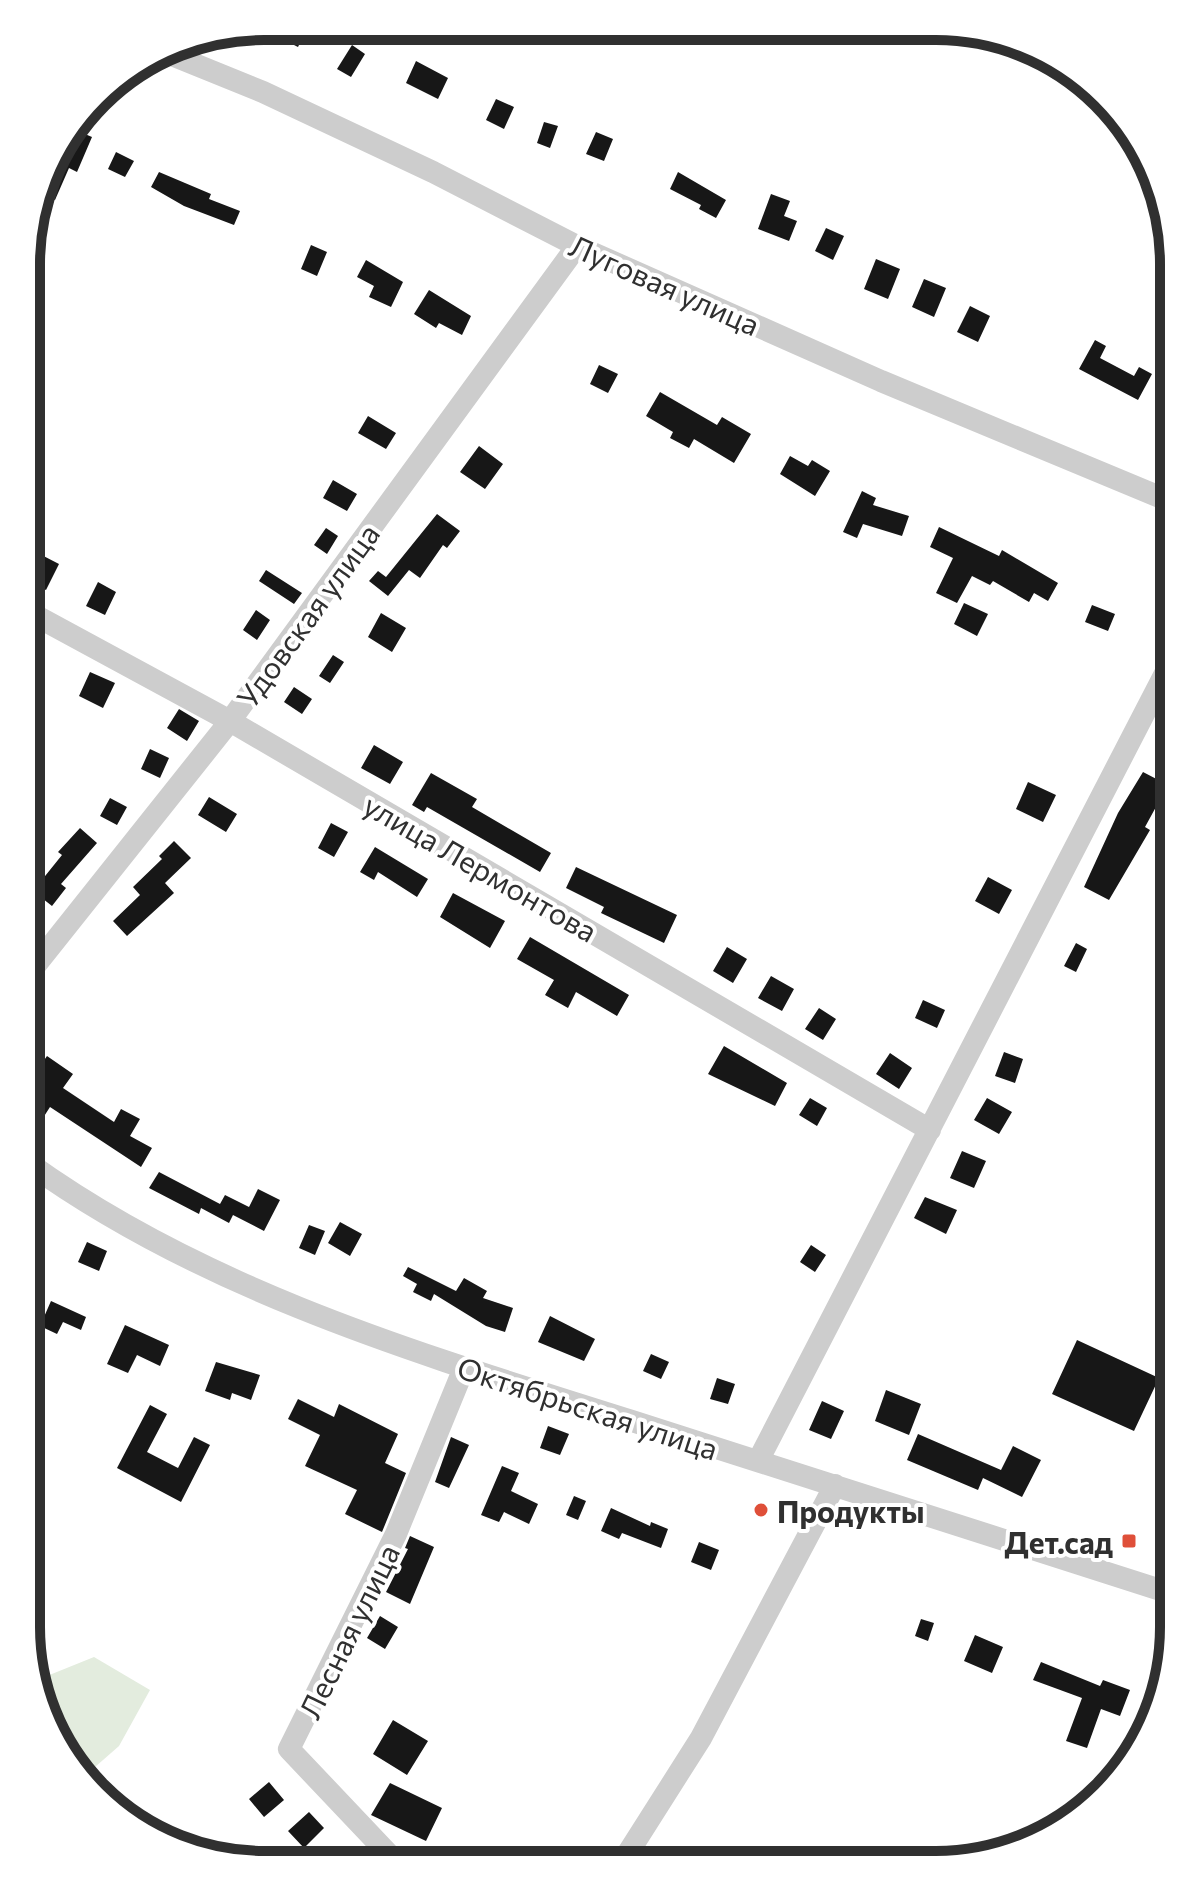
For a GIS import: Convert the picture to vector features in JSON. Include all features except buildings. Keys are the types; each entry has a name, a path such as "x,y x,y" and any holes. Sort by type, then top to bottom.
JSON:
{"street":[{"name":"Луговая улица","path":"177,57 263,92 419,165 577,246 881,381 1160,497"},
{"name":"Удовская улица","path":"40,960 230,721 577,246"},
{"name":"улица Лермонтова","path":"40,618 230,721 930,1130"},
{"path":"758,1461 1160,683"},
{"name":"Октябрьская улица","path":"40,1172 188,1259 369,1336 1160,1590"},
{"name":"Лесная улица","path":"386,1851 289,1749 396,1534 464,1368"},
{"path":"629,1851 701,1738 835,1485"}],"shaded area":[{"path":"94,1657 150,1690 119,1746 92,1770 70,1739 57,1713 46,1677"}],"place":[{"name":"Продукты","path":"761,1510"},
{"name":"Дет.сад","path":"1129,1541"}]}
